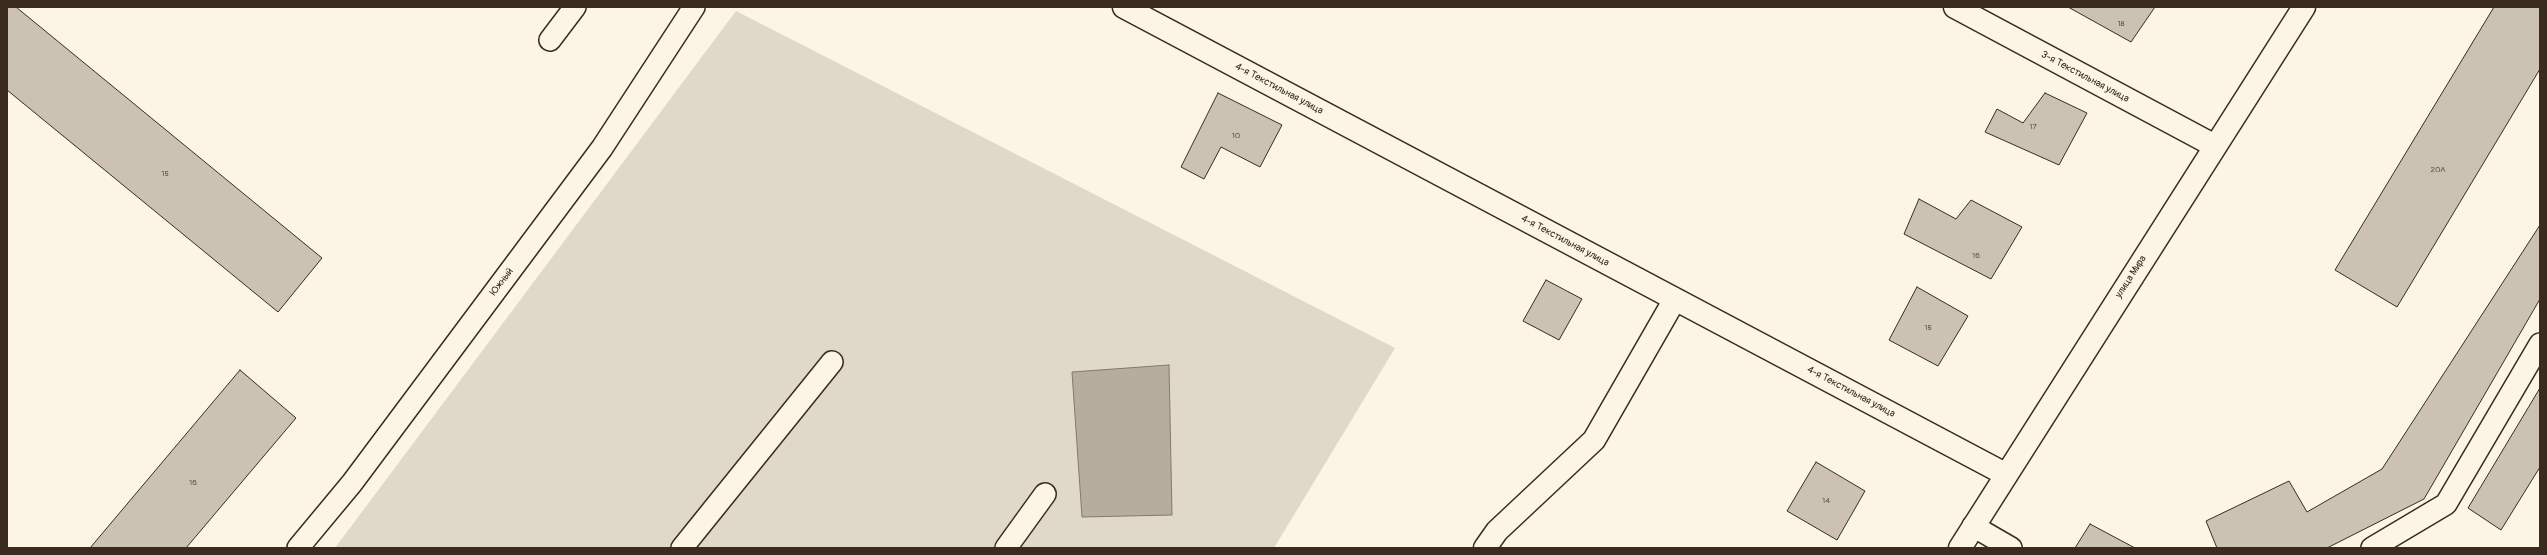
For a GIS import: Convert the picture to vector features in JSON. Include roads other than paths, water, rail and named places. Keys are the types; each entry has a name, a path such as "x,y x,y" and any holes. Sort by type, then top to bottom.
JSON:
{"street":[{"name":"4-я Текстильная улица","path":"1124,7 2005,474"},
{"name":"3-я Текстильная улица","path":"1955,7 2215,146"},
{"name":"улица Мира","path":"1960,548 2005,474 2304,7"},
{"path":"1485,548 1497,531 1594,440 1675,299"}],"lane":[{"path":"550,40 575,7"},
{"name":"Южный","path":"298,548 352,483 602,148 694,7"},
{"path":"2372,548 2446,504 2540,344"},
{"path":"682,548 832,362"},
{"path":"1006,548 1045,494"},
{"path":"1973,526 2011,548"}]}
